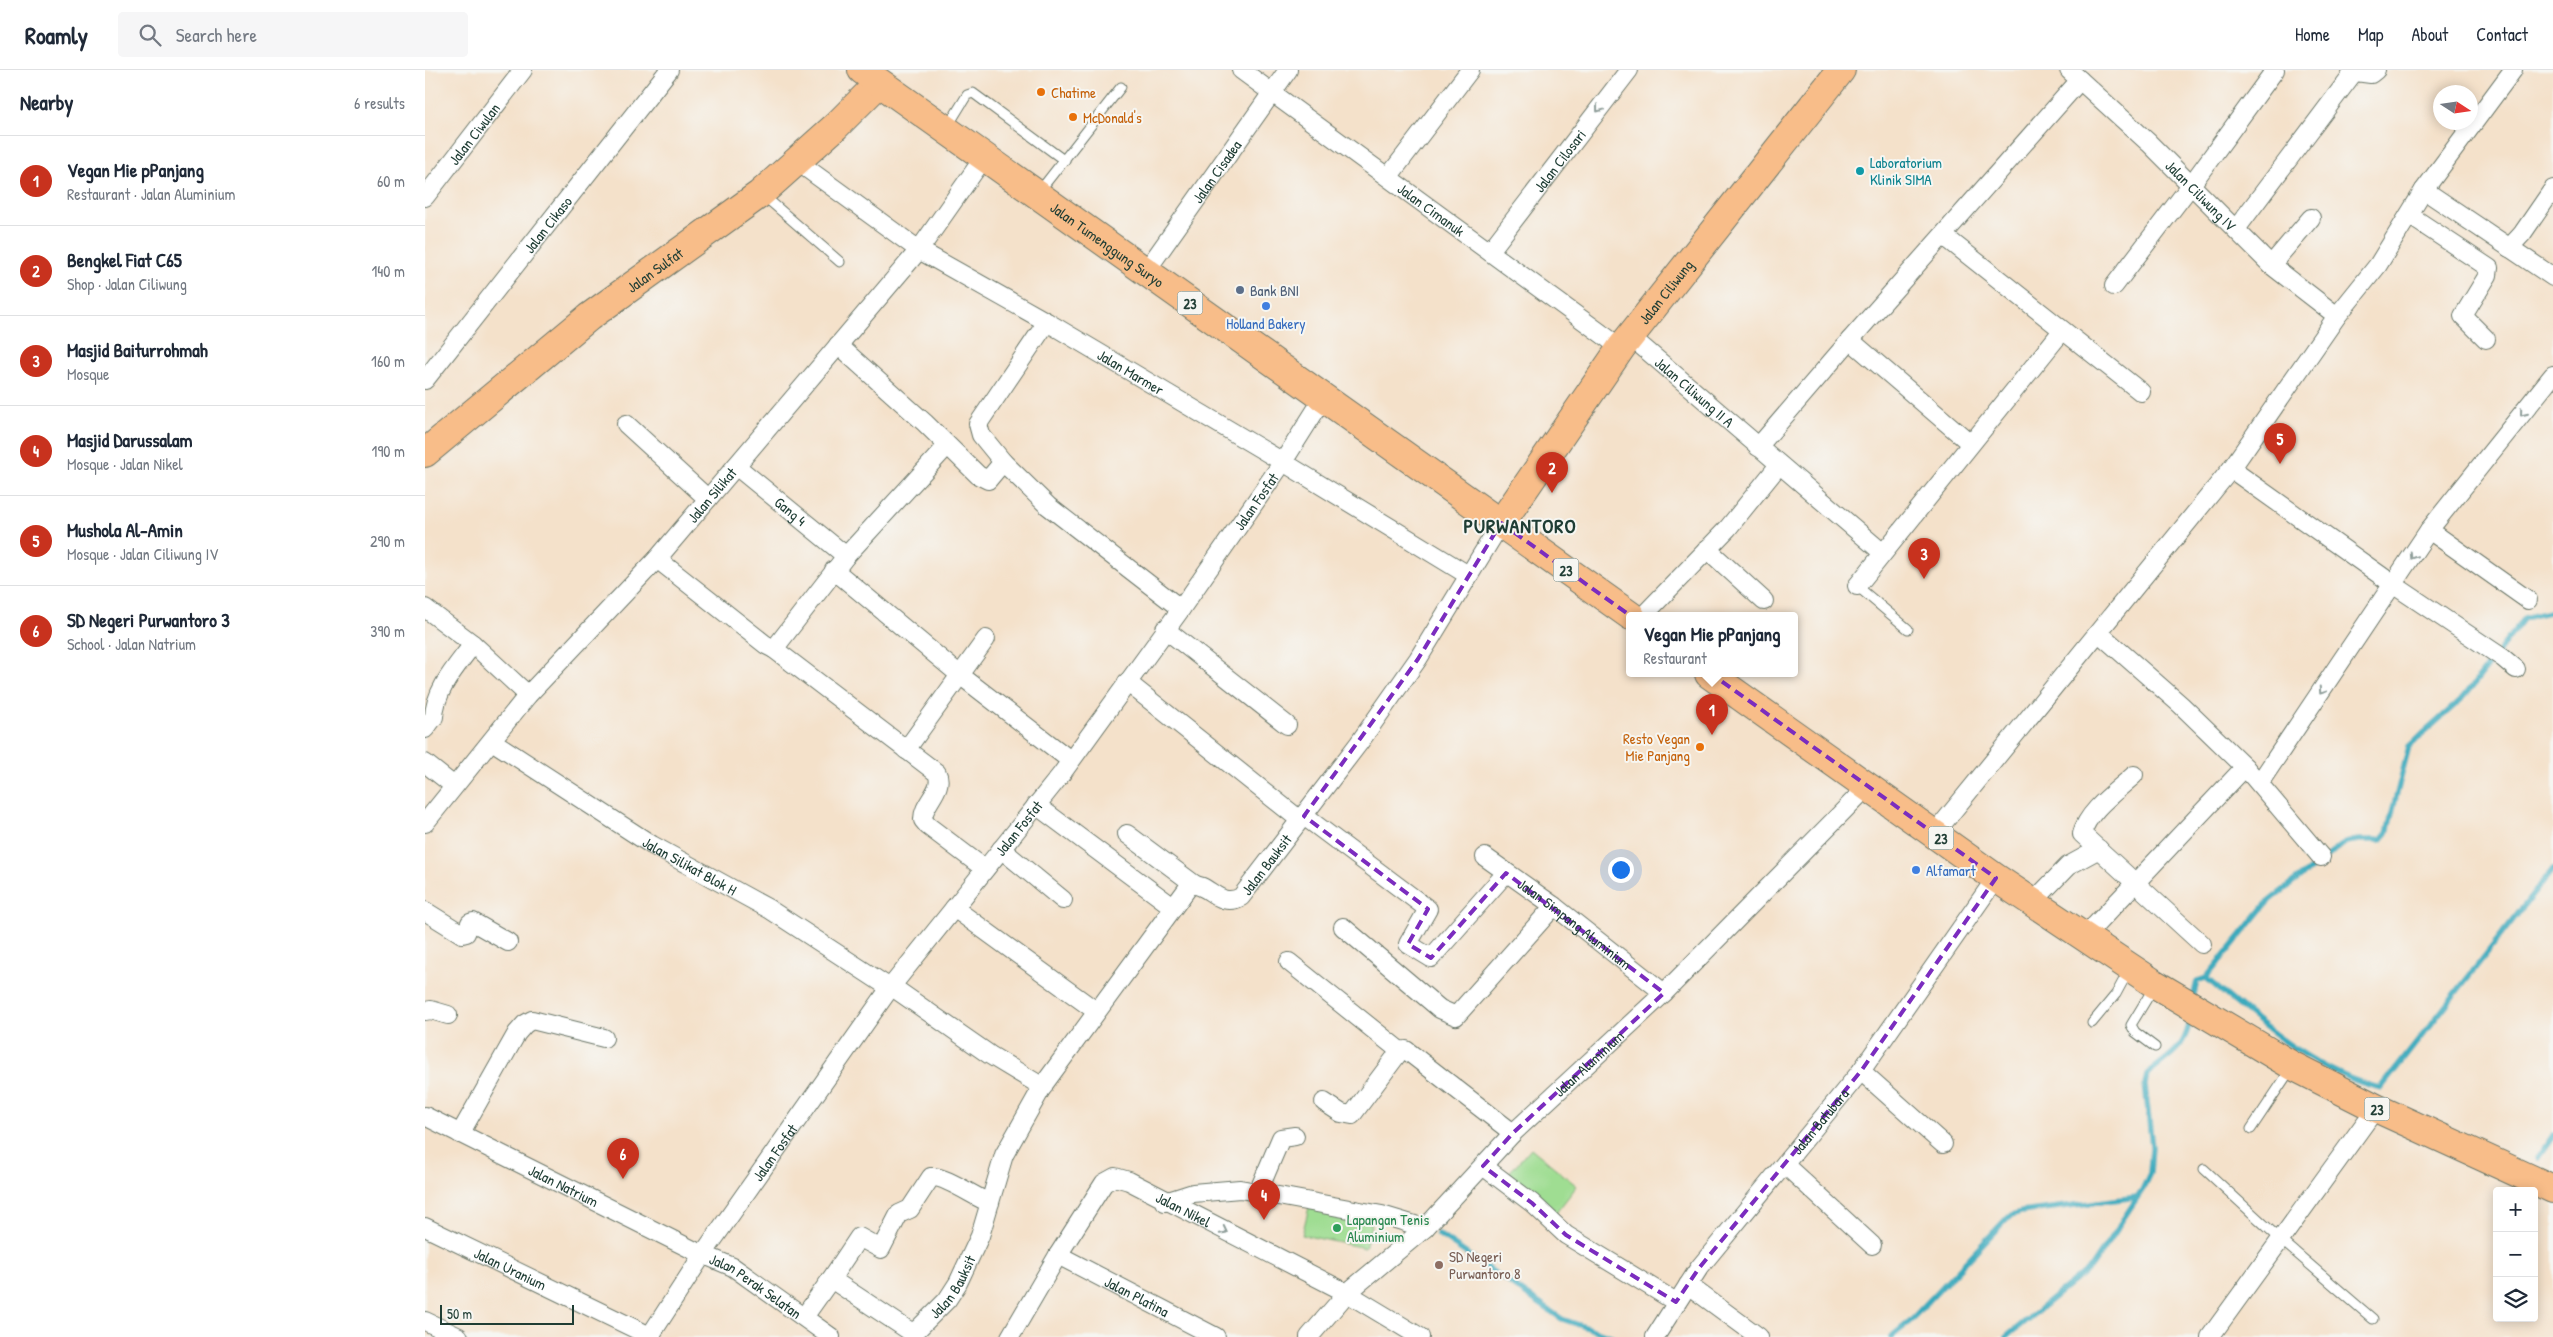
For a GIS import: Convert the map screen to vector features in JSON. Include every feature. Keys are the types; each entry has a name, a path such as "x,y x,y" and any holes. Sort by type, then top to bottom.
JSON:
{"main road":[{"name":"Jalan Ciliwung","path":"1501,523 1626,343 1841,70"},
{"name":"Jalan Tumenggung Suryo","path":"871,76 1501,523"},
{"name":"Jalan Sulfat","path":"425,453 589,317 760,194 798,162 871,76"},
{"name":"23","path":"1501,523 1626,612"},
{"name":"23","path":"1713,677 1996,878 2166,991 2293,1066 2377,1108 2553,1189"}],"street":[{"name":"Jalan Ciwulan","path":"425,197 523,70"},
{"name":"Jalan Cikaso","path":"425,380 669,70"},
{"name":"Jalan Cimanuk","path":"1241,70 1490,251 1626,343"},
{"name":"Jalan Cisadea","path":"1146,271 1288,70"},
{"path":"1389,176 1471,70"},
{"name":"Jalan Cilosari","path":"1490,251 1629,70"},
{"path":"2113,286 2191,185 2275,70"},
{"path":"2236,230 2351,76 2356,72 2371,74 2376,70"},
{"path":"1935,833 2231,469 2337,316 2378,265 2424,190 2513,70"},
{"path":"1758,447 1850,340 1944,236 2075,75"},
{"name":"Jalan Ciliwung IV","path":"2075,75 2191,185 2271,265 2337,316"},
{"name":"Jalan Silikat","path":"425,823 528,695 657,559 919,250 985,156"},
{"name":"Jalan Marmer","path":"798,162 919,250 1047,322 1283,462 1468,575"},
{"path":"2509,248 2522,234 2553,189"},
{"path":"2424,190 2553,277"},
{"path":"2409,215 2489,268 2488,275 2463,316 2486,339"},
{"path":"2271,265 2311,218"},
{"path":"1944,236 2141,392"},
{"path":"1047,322 978,424 981,435 1003,462 1048,506 1181,609"},
{"path":"1857,586 2062,330"},
{"path":"1850,340 1970,443"},
{"name":"Jalan Ciliwung II A","path":"1626,343 1758,447 1883,553"},
{"path":"838,345 985,480 988,480 1003,462"},
{"path":"2260,782 2394,585 2429,530 2553,375"},
{"name":"Jalan Fosfat","path":"703,1254 890,987 1036,805 1181,609 1283,462 1324,397"},
{"path":"626,424 708,499"},
{"path":"774,648 834,570 947,446"},
{"name":"Gang 4","path":"736,466 846,556"},
{"path":"1647,612 1728,528 1779,466"},
{"path":"2231,469 2394,585 2503,659"},
{"name":"Jalan Bauksit","path":"831,1279 908,1331 915,1331 947,1300 958,1283 980,1236 1004,1155 1043,1087 1096,1011 1185,890 1194,884 1226,901 1233,901 1241,897 1302,818 1418,660 1501,523"},
{"path":"2429,530 2528,600"},
{"path":"1707,549 1764,601"},
{"path":"657,559 938,776 939,784 924,812 925,824 985,869"},
{"path":"834,570 960,675 1070,760"},
{"path":"425,608 473,644 528,695"},
{"path":"1165,629 1287,725"},
{"path":"2099,633 2181,705 2245,766 2321,857"},
{"path":"906,750 986,639"},
{"path":"425,729 434,717 433,709 440,691 473,644"},
{"path":"1127,682 1302,818 1428,910 1408,944 1431,958 1506,873"},
{"name":"Jalan Silikat Blok H","path":"492,740 652,846 769,909 1043,1087"},
{"path":"425,763 454,786"},
{"path":"2085,936 2245,766"},
{"path":"2134,775 2098,809 2084,828 2082,834 2202,944"},
{"name":"Jalan Aluminium","path":"1309,1337 1347,1293 1425,1228 1513,1133 1665,992 1868,786"},
{"path":"1036,805 1173,908"},
{"path":"1127,834 1194,884"},
{"path":"1001,849 1063,900"},
{"path":"2033,902 2068,866 2099,849"},
{"name":"Jalan Simpang Aluminium","path":"1485,857 1554,906 1665,992"},
{"name":"Jalan Batubara","path":"1655,1337 1699,1268 1861,1071 1996,878"},
{"path":"1343,927 1440,1009 1456,1016 1554,906"},
{"path":"954,908 1096,1011"},
{"path":"425,911 462,934 466,934 470,924 473,922 508,942"},
{"path":"1289,962 1400,1051 1409,1053 1513,1133"},
{"path":"425,1011 431,1010 448,1015"},
{"path":"460,1134 517,1033 525,1024 532,1020 605,1038"},
{"path":"1324,1102 1341,1113 1352,1115 1400,1051"},
{"path":"1861,1071 1943,1144"},
{"path":"2210,1337 2377,1108"},
{"name":"Jalan Natrium","path":"425,1116 703,1254"},
{"path":"1258,1192 1281,1138 1295,1136"},
{"path":"1785,1165 1872,1245"},
{"path":"1483,1166 1532,1203 1566,1235 1676,1302"},
{"path":"804,1317 859,1237 881,1248 899,1214 910,1209 931,1177 939,1177 990,1204"},
{"name":"Jalan Nikel","path":"1010,1337 1058,1254 1104,1184 1115,1178 1129,1181 1165,1202 1347,1293 1420,1337"},
{"path":"1165,1202 1193,1193 1239,1189 1382,1215 1425,1228"},
{"name":"Jalan Uranium","path":"425,1227 651,1336 703,1254"},
{"name":"Jalan Perak Selatan","path":"703,1254 733,1266 831,1337"},
{"name":"Jalan Platina","path":"1058,1254 1216,1337"},
{"path":"1688,1285 1759,1337"},
{"path":"425,1321 459,1337"}],"lane":[{"path":"1038,193 1065,161 1121,87"},
{"path":"946,128 967,95 973,94 1065,161"},
{"path":"760,194 840,262"},
{"path":"1857,586 1908,629"},
{"path":"2092,1023 2116,994 2130,967"},
{"path":"2155,1047 2135,1032 2131,1025 2166,991"},
{"path":"2251,1129 2293,1066"},
{"path":"2204,1170 2373,1319"}],"highlighted area":[{"path":"1501,523 1996,878 1861,1071 1699,1268 1676,1302 1566,1235 1532,1203 1483,1166 1513,1133 1664,993 1506,873 1431,958 1408,944 1428,909 1304,816 1418,659"}],"green space":[{"path":"1531,1148 1577,1186 1552,1218 1507,1175"},
{"name":"Lapangan Tenis Aluminium","path":"1309,1207 1372,1222 1365,1248 1302,1235"}],"waterway":[{"path":"2193,998 2197,981 2206,978 2267,903 2346,842 2381,840 2387,833 2409,746 2464,697 2524,618 2553,611"},
{"path":"2206,978 2266,1028 2310,1058 2333,1071 2381,1088 2553,869"},
{"path":"2006,1337 2092,1266 2141,1192 2150,1173 2152,1147 2145,1085 2147,1074 2171,1055 2181,1043 2186,1036 2191,1015"},
{"path":"2538,1157 2553,1135"},
{"path":"1891,1337 1907,1324 2009,1216 2021,1212 2137,1197"},
{"path":"1438,1234 1562,1319 1614,1337"}],"place":[{"name":"Chatime","path":"1041,92"},
{"name":"McDonald's","path":"1073,117"},
{"name":"Laboratorium Klinik SIMA","path":"1860,171"},
{"name":"Bank BNI","path":"1240,290"},
{"name":"Holland Bakery","path":"1266,306"},
{"name":"Mushola Al-Amin","path":"2280,464"},
{"name":"Bengkel Fiat C65","path":"1552,493"},
{"name":"Masjid Baiturrohmah","path":"1924,579"},
{"name":"Vegan Mie pPanjang","path":"1712,735"},
{"name":"Resto Vegan Mie Panjang","path":"1700,747"},
{"name":"Alfamart","path":"1916,870"},
{"name":"SD Negeri Purwantoro 3","path":"623,1179"},
{"name":"Masjid Darussalam","path":"1264,1220"},
{"name":"Lapangan Tenis Aluminium","path":"1337,1228"},
{"name":"SD Negeri Purwantoro 8","path":"1439,1265"}],"district":[{"name":"PURWANTORO","path":"1520,525"}]}
